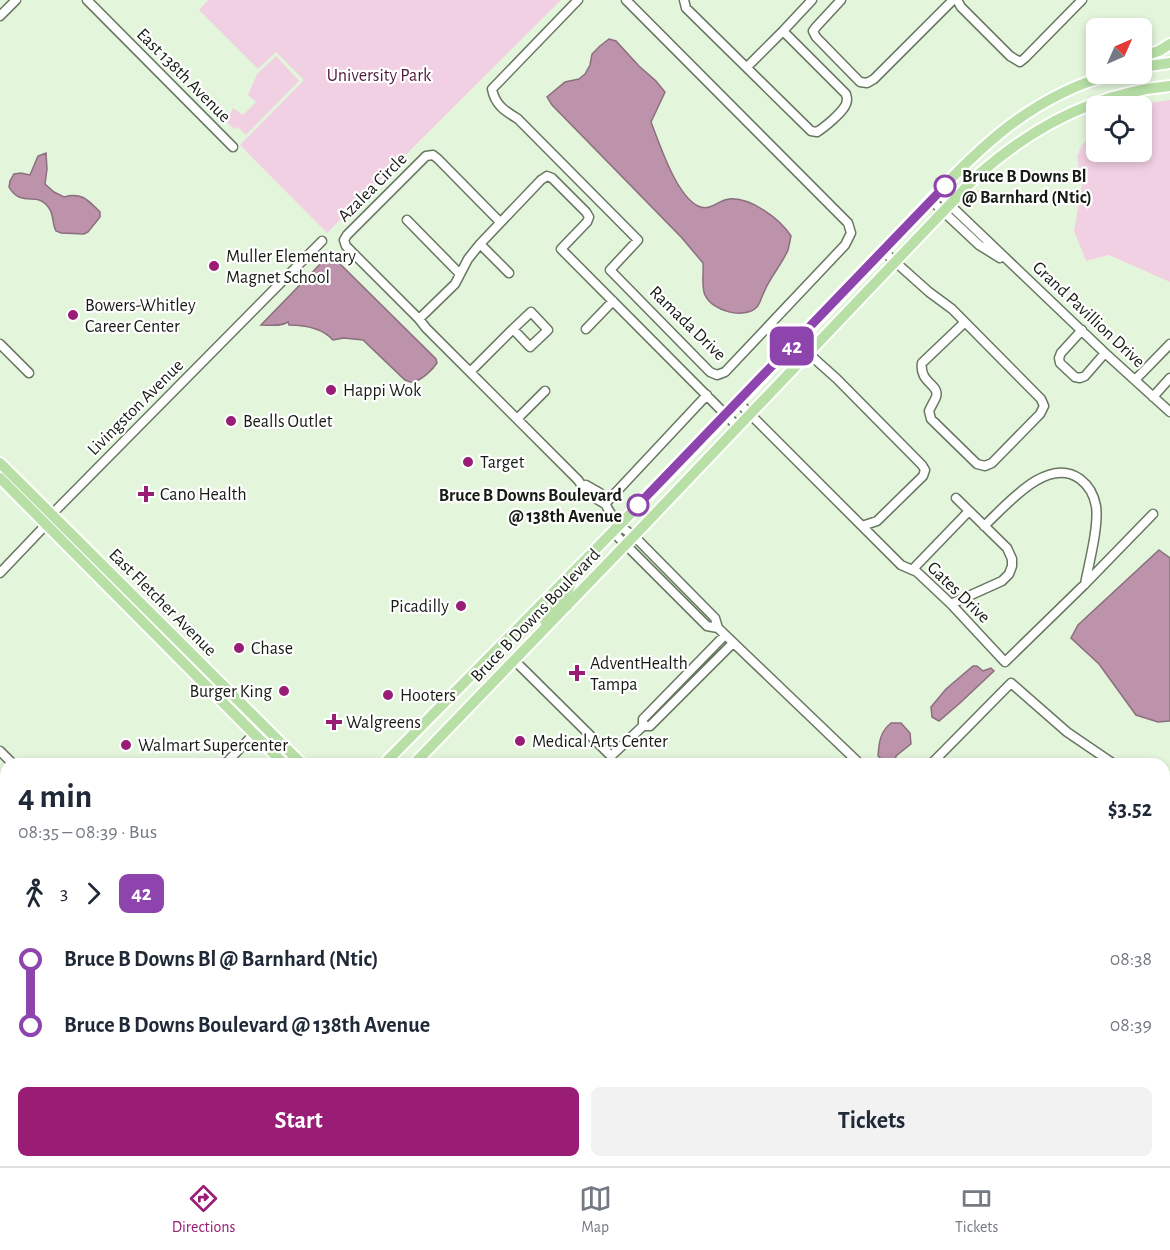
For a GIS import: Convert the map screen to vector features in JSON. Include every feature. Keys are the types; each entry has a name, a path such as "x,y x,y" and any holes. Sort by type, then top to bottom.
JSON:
{"main road":[{"path":"1152,53 1170,44"},
{"path":"1152,66 1170,63"},
{"path":"1080,84 1086,81"},
{"name":"Bruce B Downs Boulevard","path":"390,758 559,587 988,142 1033,108 1086,82"},
{"name":"Bruce B Downs Boulevard","path":"420,758 946,208 1000,155 1044,126 1089,106 1140,91 1170,86"},
{"name":"East Fletcher Avenue","path":"0,463 49,520 175,654 278,758"},
{"name":"East Fletcher Avenue","path":"0,478 49,520 233,694 296,758"},
{"path":"567,606 567,593 576,569"},
{"path":"528,646 556,605 560,596 559,587"},
{"path":"175,654 193,663 211,682 233,694"}],"street":[{"path":"0,15 16,0"},
{"name":"East 138th Avenue","path":"87,0 233,147"},
{"name":"Ramada Drive","path":"578,0 492,89 493,97 498,106 518,119 638,240 610,270 710,372 717,375 725,372 778,316 845,245 851,233 848,223 626,0"},
{"path":"684,0 686,8 811,131 818,132 846,106 848,99 846,94 783,31"},
{"path":"747,67 812,0"},
{"path":"841,0 813,31 816,37 860,82 867,83 874,79 952,0"},
{"path":"957,0 961,7 1010,56 1020,62 1082,0"},
{"name":"Azalea Circle","path":"500,222 433,155 426,156 344,240 346,246 426,328 596,499 605,504"},
{"path":"419,319 455,284 468,259 480,244 547,176 552,178 589,217 561,249 738,427"},
{"name":"Grand Pavillion Drive","path":"935,196 979,245 1011,264 1170,412"},
{"path":"407,220 460,274"},
{"name":"Livingston Avenue","path":"0,573 68,498 322,241"},
{"path":"480,244 509,273"},
{"path":"883,251 952,309 965,322 1041,399 1044,406 1040,414 992,463 985,466 977,464 931,419 929,411 937,393 921,371 922,363 965,322"},
{"path":"586,329 613,302"},
{"path":"470,372 513,329"},
{"path":"1082,330 1061,352 1060,363 1075,377 1080,378 1106,353"},
{"path":"795,343 915,457 925,470 923,476 877,521 862,526"},
{"path":"0,344 29,373"},
{"path":"1135,380 1170,344"},
{"path":"1153,397 1170,378"},
{"path":"516,419 545,391"},
{"path":"605,504 707,395"},
{"name":"Gates Drive","path":"738,402 902,565 913,569 951,604 1005,662 1153,514"},
{"path":"984,526 1027,485 1056,472 1076,476 1085,483 1096,506 1096,521 1085,584"},
{"name":"Azalea Circle","path":"578,480 600,493 615,528"},
{"path":"600,493 616,492"},
{"path":"951,604 1002,581 1009,574 1012,566 1012,559 1007,548 956,498"},
{"path":"913,569 969,511"},
{"path":"615,528 634,536 715,618 718,628 854,758"},
{"path":"615,528 625,545 707,626 718,628"},
{"path":"644,726 643,719 725,635"},
{"path":"514,660 611,756 644,726 650,726 733,643"},
{"path":"937,758 1011,683 1067,732 1105,758"},
{"path":"231,758 254,734"}],"green space":[{"name":"University Park","path":"208,0 561,0 327,233 240,145 304,80 276,52 258,69 199,10"},
{"path":"276,56 299,81 246,135 238,127 234,129 227,122 233,108 243,115 256,102 248,95 257,74"},
{"path":"1170,100 1170,282 1109,255 1086,261 1074,231 1082,185 1077,156 1082,145 1086,141 1086,162 1152,162 1152,102"}],"shaded area":[{"path":"609,39 616,41 665,92 651,122 676,181 690,200 706,208 729,199 738,199 755,205 772,216 791,236 786,255 767,285 757,307 751,311 729,312 709,301 703,288 703,263 682,238 552,105 547,97 565,82 579,79 585,74 592,54"},
{"path":"46,153 45,184 64,197 84,198 100,212 100,217 84,234 56,231 51,211 42,201 19,197 9,187 14,174 30,175 38,156"},
{"path":"327,257 333,257 436,359 437,363 422,378 415,382 405,380 363,340 344,338 333,340 318,330 289,325 288,322 278,325 261,325"},
{"path":"1159,550 1170,558 1170,721 1158,722 1136,715 1099,664 1071,638 1078,625"},
{"path":"973,666 983,671 991,668 994,671 939,721 932,717 931,707 946,689"},
{"path":"891,723 901,723 910,733 911,744 896,758 878,756 882,734"}],"bus line":[{"name":"42","path":"638,505 945,186"}],"place":[{"name":"Bruce B Downs Bl @ Barnhard (Ntic)","path":"945,186"},
{"name":"Muller Elementary Magnet School","path":"214,266"},
{"name":"Bowers-Whitley Career Center","path":"73,315"},
{"name":"Happi Wok","path":"331,390"},
{"name":"Bealls Outlet","path":"231,421"},
{"name":"Target","path":"468,462"},
{"name":"Cano Health","path":"146,494"},
{"name":"Bruce B Downs Boulevard @ 138th Avenue","path":"638,505"},
{"name":"Picadilly","path":"461,606"},
{"name":"Chase","path":"239,648"},
{"name":"AdventHealth Tampa","path":"577,673"},
{"name":"Burger King","path":"284,691"},
{"name":"Hooters","path":"388,695"},
{"name":"Walgreens","path":"334,722"},
{"name":"Medical Arts Center","path":"520,741"},
{"name":"Walmart Supercenter","path":"126,745"}]}
